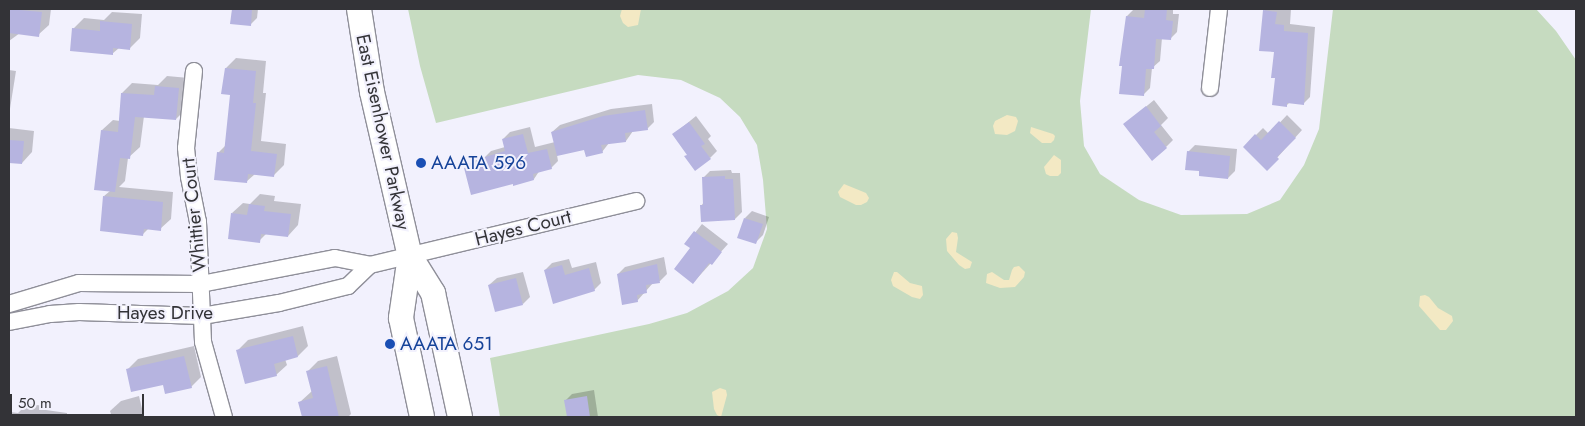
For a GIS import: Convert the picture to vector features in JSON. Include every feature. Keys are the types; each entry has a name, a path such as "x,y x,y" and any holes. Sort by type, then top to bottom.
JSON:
{"main road":[{"name":"East Eisenhower Parkway","path":"358,9 372,92 410,256 434,293 460,417"},
{"name":"East Eisenhower Parkway","path":"410,256 401,318 422,417"}],"street":[{"path":"1210,88 1219,9"},
{"name":"Whittier Court","path":"194,71 186,148 189,177 198,222 204,342 224,417"},
{"name":"Hayes Court","path":"410,256 636,201"},
{"name":"Hayes Drive","path":"9,304 79,283 201,284 335,258 370,266 410,256"},
{"name":"Hayes Drive","path":"9,322 50,314 78,312 202,316 279,303 348,286 370,266"}],"green space":[{"path":"408,9 1091,9 1080,101 1084,146 1100,174 1139,200 1181,215 1247,214 1280,200 1304,165 1319,129 1333,9 1536,9 1556,31 1576,60 1576,417 500,417 490,358 649,324 687,313 728,291 753,268 767,229 763,180 757,145 740,117 720,98 681,80 638,75 436,123 420,66"}],"sand":[{"path":"622,9 641,9 638,25 628,27 623,23 620,16"},
{"path":"1007,115 1016,117 1018,121 1015,131 1007,135 995,134 993,126 995,121"},
{"path":"1031,127 1053,134 1055,136 1054,140 1051,143 1042,143 1030,133"},
{"path":"1054,155 1061,160 1061,173 1058,176 1050,176 1046,174 1044,167"},
{"path":"844,184 866,193 869,198 867,202 856,205 840,197 838,192"},
{"path":"952,232 957,233 958,238 956,252 972,262 970,268 965,269 959,265 947,251 946,239"},
{"path":"1019,266 1025,272 1024,277 1015,287 1000,288 986,283 987,274 992,272 1004,280 1009,280 1014,267"},
{"path":"894,272 897,272 910,283 922,286 923,295 920,299 912,297 893,286 891,280"},
{"path":"1425,295 1438,308 1452,316 1453,321 1446,330 1440,330 1419,306 1420,296"},
{"path":"720,388 726,390 727,395 721,417 717,415 714,409 712,392"}],"building":[{"path":"9,9 42,12 39,37 9,33"},
{"path":"232,9 252,9 251,26 230,24"},
{"path":"1145,9 1167,9 1166,20 1173,21 1171,40 1156,39 1154,69 1146,69 1144,96 1119,94 1122,66 1119,66 1126,16 1144,18"},
{"path":"1263,10 1277,12 1275,24 1284,25 1284,31 1308,33 1304,105 1287,103 1287,107 1272,105 1275,78 1271,78 1274,52 1259,51"},
{"path":"100,21 132,24 130,50 113,48 113,55 70,51 72,28 100,31"},
{"path":"225,68 256,71 253,103 256,103 251,151 277,154 274,177 248,174 247,183 214,180 217,152 224,153 230,95 221,94"},
{"path":"155,86 179,88 176,120 135,117 130,159 120,158 115,192 94,190 101,130 118,132 121,93 154,95"},
{"path":"1146,106 1161,126 1154,132 1167,148 1152,161 1123,124"},
{"path":"645,110 648,130 625,133 626,142 601,145 603,153 586,157 584,150 557,156 551,132 603,116"},
{"path":"1279,121 1296,138 1277,157 1279,159 1267,171 1243,147 1255,134 1261,140"},
{"path":"689,122 705,144 701,146 711,159 695,171 684,156 687,155 672,134"},
{"path":"523,134 528,153 547,149 552,169 533,174 534,180 471,195 464,168 483,163 482,158 505,151 502,139"},
{"path":"9,140 24,141 22,164 9,163"},
{"path":"1187,151 1230,156 1228,179 1199,176 1199,171 1185,170"},
{"path":"725,176 725,179 733,179 735,220 701,222 700,205 703,205 702,177"},
{"path":"103,196 163,202 161,231 144,229 143,236 100,231"},
{"path":"249,204 265,206 264,211 291,214 288,237 261,234 260,243 228,239 231,213 247,215"},
{"path":"744,218 763,224 756,244 737,238"},
{"path":"694,231 722,252 712,265 709,263 693,284 674,269 690,248 684,244"},
{"path":"657,264 660,283 646,285 647,293 637,295 638,302 622,305 617,274"},
{"path":"562,265 565,275 589,268 595,291 553,304 544,270"},
{"path":"516,278 523,305 495,312 488,285"},
{"path":"293,336 298,357 274,364 277,376 245,384 236,350"},
{"path":"184,356 192,388 165,394 163,385 131,392 126,369"},
{"path":"327,366 339,417 302,417 298,402 313,398 306,371"},
{"path":"587,396 590,417 567,417 564,400"}],"place":[{"name":"AAATA 596","path":"421,163"},
{"name":"AAATA 651","path":"390,344"}]}
